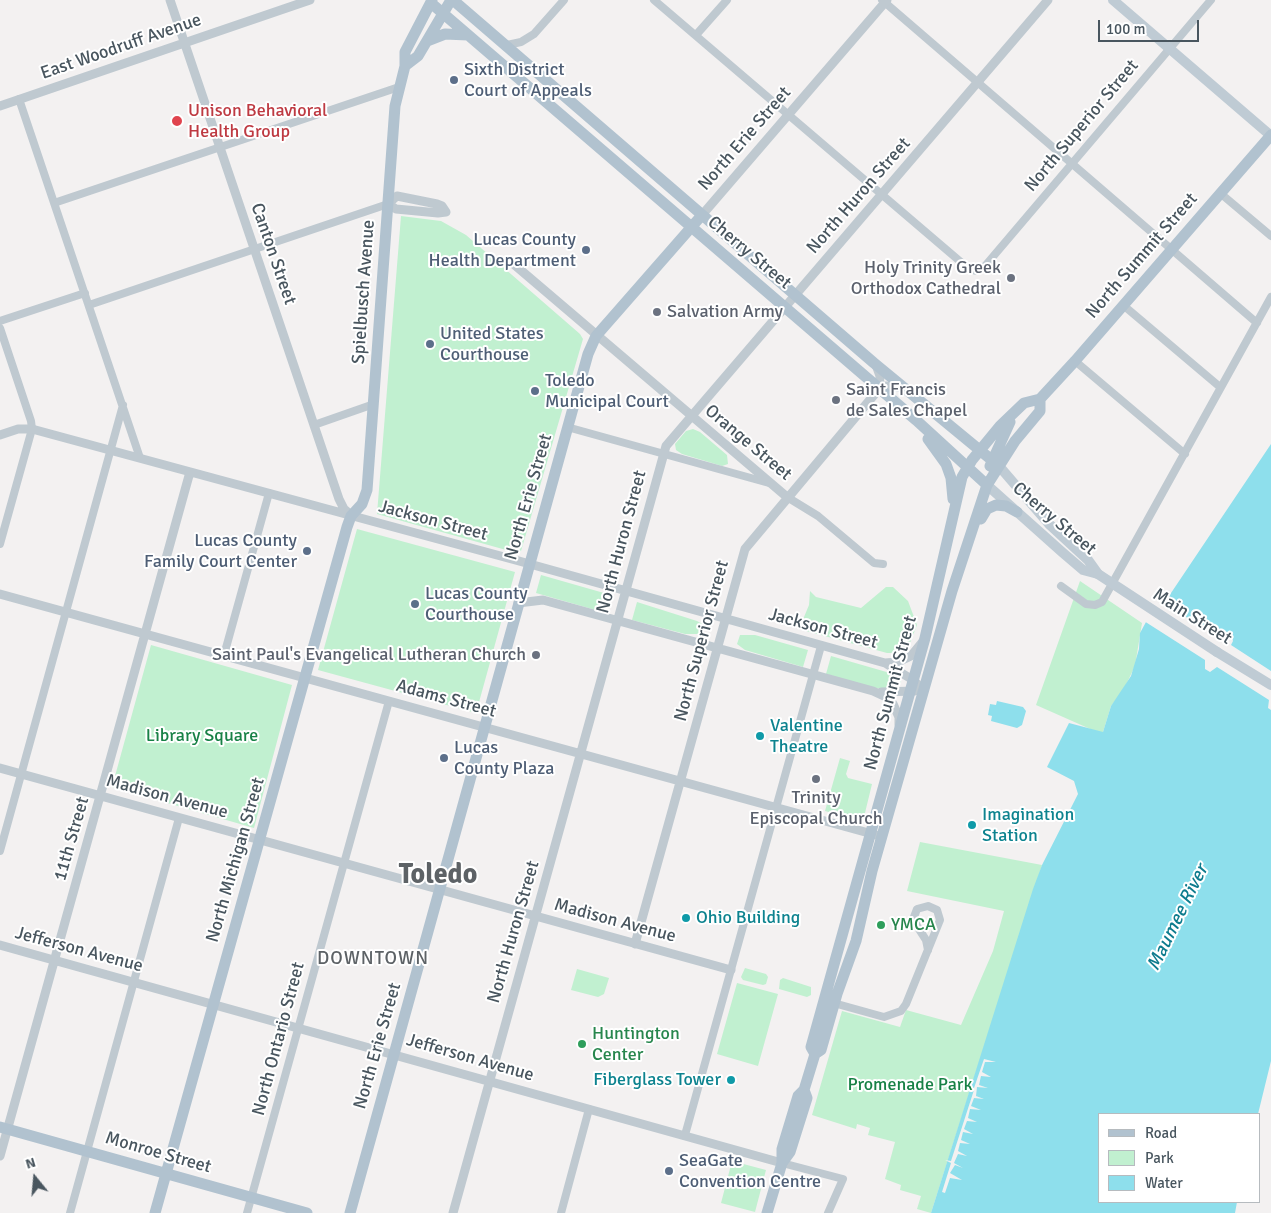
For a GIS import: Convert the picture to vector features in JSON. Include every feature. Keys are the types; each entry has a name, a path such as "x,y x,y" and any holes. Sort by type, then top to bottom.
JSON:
{"main road":[{"name":"Spielbusch Avenue","path":"405,66 418,56 452,0"},
{"name":"Cherry Street","path":"452,0 874,363 996,463 1049,524 1088,560 1098,574"},
{"path":"1113,0 1271,135"},
{"name":"Spielbusch Avenue","path":"351,516 362,504 367,490 395,106 405,66 405,52 430,1"},
{"name":"Cherry Street","path":"430,1 879,389 1084,570 1098,574"},
{"path":"427,41 445,34 468,35"},
{"name":"North Summit Street","path":"829,1002 834,962 925,638 958,488 968,467 980,450 1024,403 1040,399 1075,361 1271,135"},
{"name":"North Erie Street","path":"350,1213 485,727 528,564 588,354 596,336 702,215"},
{"name":"North Summit Street","path":"767,1213 782,1163 782,1149 798,1096 804,1090 815,1054 811,1047 856,941 924,690 987,485 996,463 1040,410 1040,399"},
{"path":"996,463 1016,411"},
{"path":"905,412 912,423 933,444 946,464 952,485 952,521"},
{"path":"969,540 989,507 1003,505 1017,512"},
{"name":"North Michigan Street","path":"155,1213 351,516"},
{"name":"Main Street","path":"1098,574 1145,606 1271,685"},
{"path":"849,910 856,906 863,911"},
{"path":"834,962 839,967 847,966"},
{"name":"Monroe Street","path":"4,1128 307,1213"}],"street":[{"name":"Canton Street","path":"170,0 341,503 351,516"},
{"name":"East Woodruff Avenue","path":"0,106 310,0"},
{"path":"506,45 521,42 534,34 564,0"},
{"path":"654,0 881,195"},
{"path":"696,36 727,0"},
{"name":"North Huron Street","path":"453,1213 663,454 668,442 1048,0"},
{"name":"North Superior Street","path":"881,195 969,270 977,271 984,266 1211,0"},
{"path":"885,1 1258,323"},
{"name":"North Erie Street","path":"702,215 885,1"},
{"path":"54,203 399,87"},
{"path":"19,99 140,458"},
{"path":"1220,193 1271,236"},
{"path":"89,305 388,204 397,196 437,204 442,206 446,212 396,209 388,204"},
{"name":"Orange Street","path":"510,261 769,483 787,497 818,516 874,563 883,564"},
{"path":"0,321 85,293"},
{"path":"1061,586 1086,604 1095,605 1102,602 1271,297"},
{"path":"1123,305 1220,386"},
{"path":"0,328 32,428 0,544"},
{"path":"1075,361 1185,454"},
{"path":"874,363 880,376 879,389 886,386 906,388"},
{"name":"North Superior Street","path":"635,944 745,549 879,389"},
{"path":"314,425 374,404"},
{"path":"0,851 123,405"},
{"path":"566,427 769,483"},
{"name":"Jackson Street","path":"0,435 18,429 32,428 528,564 885,663 913,680 924,690"},
{"name":"11th Street","path":"0,1156 4,1128 55,960 190,472"},
{"path":"224,655 268,494"},
{"name":"Adams Street","path":"0,594 680,780 870,834 883,836"},
{"path":"518,603 543,600 873,691 888,698 893,704 899,717 900,729"},
{"name":"Jackson Street","path":"885,663 898,662 911,656 925,638"},
{"path":"685,1135 821,646"},
{"path":"873,691 910,692 924,690"},
{"name":"North Ontario Street","path":"247,1213 389,700"},
{"name":"Madison Avenue","path":"0,768 731,970"},
{"path":"70,1213 179,818"},
{"path":"829,1002 884,1017 895,1015 906,1004 928,950 940,920 937,910 928,906 917,909 914,916 917,926 926,940 928,950"},
{"name":"Jefferson Avenue","path":"0,945 843,1179 828,1213"},
{"path":"561,1213 589,1109"}],"green space":[{"path":"401,216 441,221 466,235 580,334 583,339 521,551 517,553 377,514"},
{"path":"693,429 700,432 727,455 728,464 722,466 682,454 676,450 675,444 686,431"},
{"path":"357,529 515,572 476,713 318,670"},
{"path":"541,575 611,595 606,613 536,593"},
{"path":"1080,581 1142,623 1135,666 1123,691 1111,706 1103,732 1097,732 1036,705"},
{"path":"886,587 893,587 908,601 917,625 908,648 901,653 887,653 799,629 809,605 810,591 816,597 861,608"},
{"path":"637,602 697,621 704,625 701,634 685,634 632,620"},
{"path":"740,635 755,635 808,650 803,667 745,650 737,644"},
{"name":"Library Square","path":"151,645 292,685 254,828 112,787"},
{"path":"831,656 890,673 901,680 898,690 874,688 826,674"},
{"path":"840,758 850,761 846,774 848,778 872,784 864,817 859,820 825,811"},
{"name":"Promenade Park","path":"920,842 1042,865 931,1213 917,1209 921,1196 900,1190 901,1185 885,1179 895,1142 868,1135 870,1128 857,1124 856,1129 812,1115 842,1011 900,1027 906,1010 961,1025 993,951 1004,911 907,891"},
{"path":"745,968 766,974 768,977 766,984 743,980 741,977"},
{"path":"577,969 609,978 604,994 598,997 571,990"},
{"path":"783,978 811,987 811,995 807,997 779,989 780,980"},
{"path":"737,983 778,994 758,1066 717,1054"},
{"path":"732,1161 766,1170 755,1212 721,1203"}],"water":[{"name":"Maumee River","path":"1271,444 1271,1061 1258,1113 1098,1113 1098,1203 1237,1203 1235,1213 931,1213 1033,889 1042,865 1078,794 1074,781 1047,767 1069,723 1103,732 1111,706 1131,676 1139,649 1140,633 1146,622 1169,596"},
{"path":"997,701 1023,707 1026,711 1022,725 1017,728 991,721 992,716 988,715 990,704 996,705"}],"pier":[{"path":"1161,601 1219,638 1227,633 1232,637 1231,645 1271,671 1271,710 1268,708 1269,700 1217,667 1210,672 1205,669 1205,660 1144,621"},
{"path":"984,1059 996,1062 985,1062 982,1072 991,1077 981,1076 979,1085 988,1088 977,1087 976,1096 984,1099 974,1098 971,1106 981,1110 970,1109 968,1118 977,1122 967,1121 964,1129 973,1134 963,1132 961,1140 970,1144 960,1143 958,1151 967,1156 958,1154 954,1163 963,1168 955,1165 950,1173 962,1180 950,1178 945,1193 942,1192 951,1163 945,1160 951,1161 974,1090 968,1088 974,1088"}],"place":[{"name":"Sixth District Court of Appeals","path":"454,80"},
{"name":"Unison Behavioral Health Group","path":"177,121"},
{"name":"Lucas County Health Department","path":"586,250"},
{"name":"Holy Trinity Greek Orthodox Cathedral","path":"1011,278"},
{"name":"Salvation Army","path":"657,312"},
{"name":"United States Courthouse","path":"430,344"},
{"name":"Toledo Municipal Court","path":"535,391"},
{"name":"Saint Francis de Sales Chapel","path":"836,400"},
{"name":"Lucas County Family Court Center","path":"307,551"},
{"name":"Lucas County Courthouse","path":"415,604"},
{"name":"Saint Paul's Evangelical Lutheran Church","path":"536,655"},
{"name":"Valentine Theatre","path":"760,736"},
{"name":"Lucas County Plaza","path":"444,758"},
{"name":"Trinity Episcopal Church","path":"816,779"},
{"name":"Imagination Station","path":"972,825"},
{"name":"Ohio Building","path":"686,918"},
{"name":"YMCA","path":"881,925"},
{"name":"Huntington Center","path":"582,1044"},
{"name":"Fiberglass Tower","path":"731,1080"},
{"name":"SeaGate Convention Centre","path":"669,1171"}],"district":[{"name":"Toledo","path":"438,876"},
{"name":"DOWNTOWN","path":"373,959"}]}
